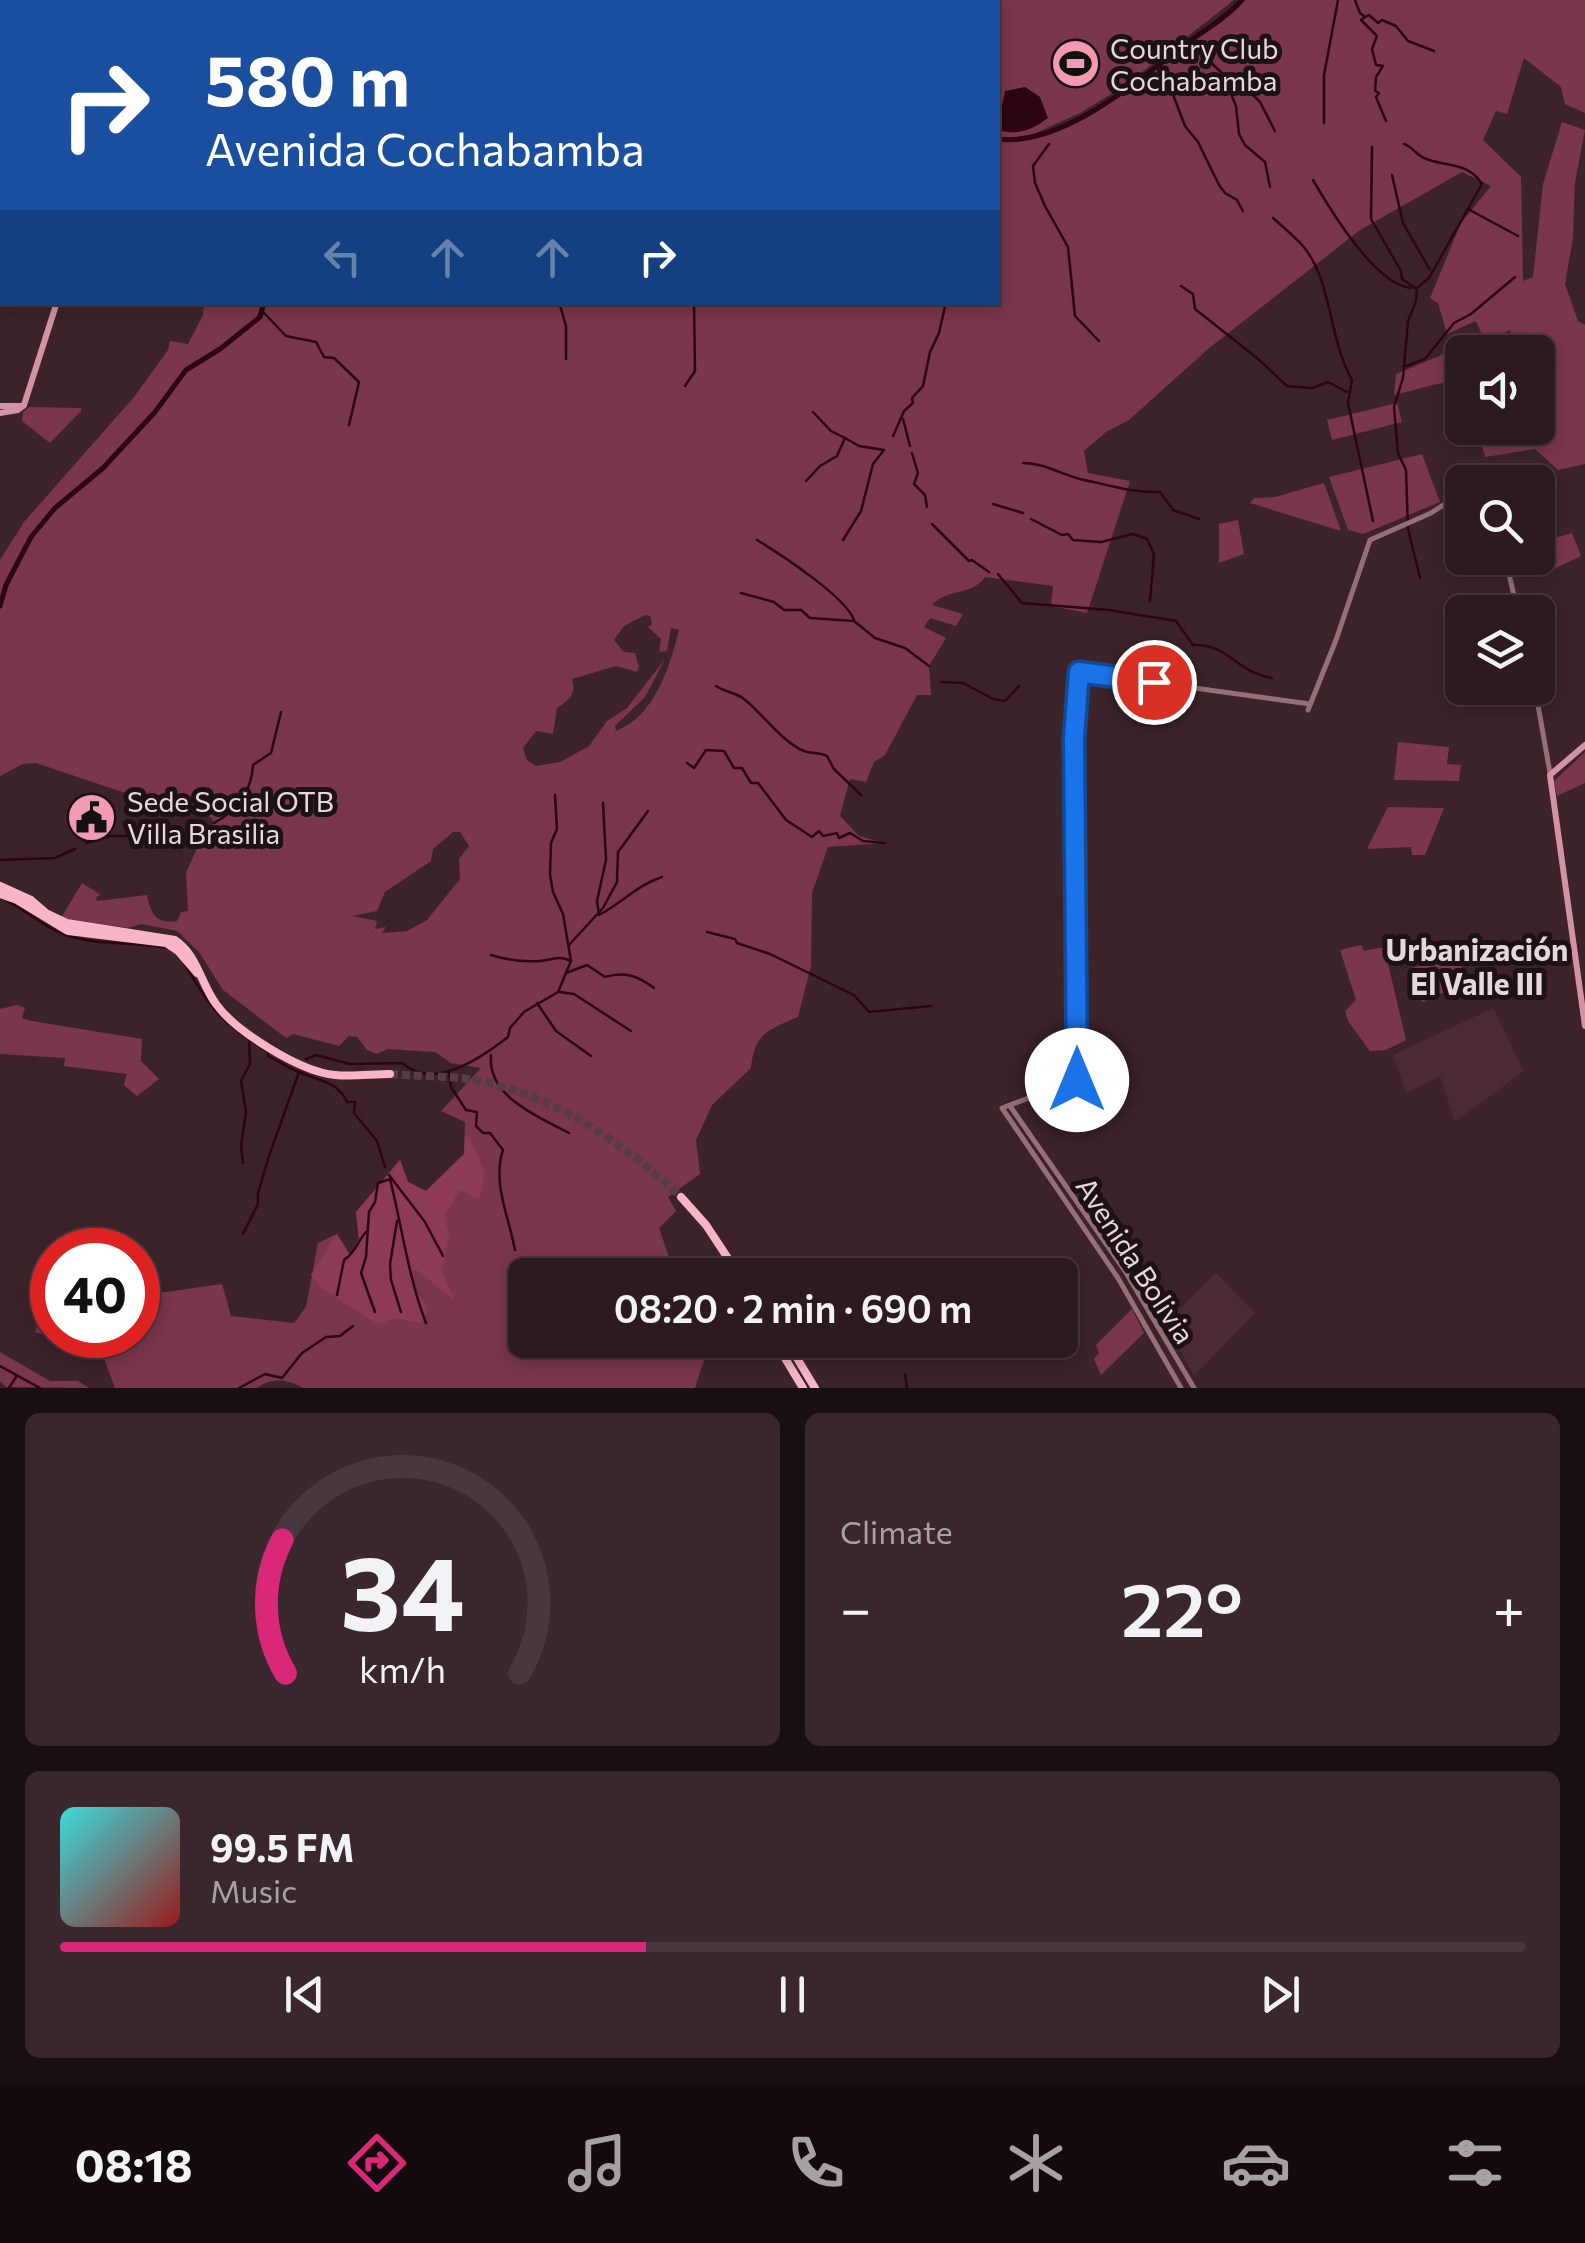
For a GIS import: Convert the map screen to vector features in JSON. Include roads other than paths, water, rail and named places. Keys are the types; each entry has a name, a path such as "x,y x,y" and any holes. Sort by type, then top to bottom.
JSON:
{"main road":[{"path":"0,409 24,406 55,305"},
{"path":"1585,746 1550,775 1585,1026"},
{"path":"0,886 22,895 67,924 175,940 184,946 215,1003 228,1018 299,1064 335,1075 390,1074"},
{"path":"0,894 68,931 166,943 178,950 197,973"},
{"path":"680,1197 706,1225 728,1258"},
{"path":"785,1358 803,1388"},
{"path":"797,1358 815,1388"}],"street":[{"path":"1010,1106 1077,1080 1074,738 1079,672 1309,706 1370,540 1445,505"},
{"path":"1538,705 1550,775"},
{"name":"Avenida Bolivia","path":"1181,1388 1118,1278 1002,1108 1010,1106 1125,1272 1194,1388"}],"waterway":[{"path":"1000,139 1048,133 1098,108 1242,0"},
{"path":"1324,123 1324,75 1338,0"},
{"path":"1355,0 1365,17 1361,20 1377,36 1372,49 1376,65 1383,66 1376,77 1375,91 1379,93 1376,97 1386,121"},
{"path":"1365,17 1369,15 1378,23 1382,20 1396,26 1408,41 1434,51"},
{"path":"1195,38 1200,52 1223,74 1236,106 1239,134 1245,145 1265,162 1270,187"},
{"path":"1157,66 1219,185 1237,200 1243,211"},
{"path":"1225,75 1243,85 1260,102 1275,131"},
{"path":"1049,144 1033,166 1035,183 1068,247 1075,316 1099,341"},
{"path":"1404,144 1431,161 1470,172 1482,184 1429,278 1417,288 1408,321 1403,378 1394,407 1398,453 1406,470 1408,529 1420,578"},
{"path":"1372,147 1371,219 1402,279 1415,288"},
{"path":"1392,175 1403,223 1430,270"},
{"path":"1313,180 1369,260 1397,283 1410,288"},
{"path":"1468,209 1518,236"},
{"path":"1273,218 1303,246 1320,276 1352,380 1348,403 1373,521"},
{"path":"1406,366 1425,359 1454,323 1471,314 1515,277"},
{"path":"1181,286 1193,294 1195,309 1287,386 1312,388 1328,382 1347,392"},
{"path":"0,606 6,585 31,537 55,508 103,468 155,412 186,370 260,317 263,305"},
{"path":"560,305 566,326 566,359"},
{"path":"685,386 695,371 694,305"},
{"path":"893,436 904,411 923,386 945,305"},
{"path":"263,312 286,336 316,342 324,357 334,358 359,382 349,425"},
{"path":"813,412 831,431 845,438"},
{"path":"903,419 910,446"},
{"path":"806,481 837,456 845,438 859,446 884,450 873,464 861,511 843,540"},
{"path":"912,453 918,473 914,484 925,495 927,507"},
{"path":"1023,463 1121,488 1160,492 1173,510 1199,519"},
{"path":"993,504 1023,513"},
{"path":"1031,519 1062,535 1068,534 1073,540 1101,542 1133,534 1147,539 1154,554 1150,601"},
{"path":"932,524 969,561 989,572"},
{"path":"757,540 826,588 854,620"},
{"path":"998,574 1022,603 1109,610 1176,621 1193,645 1216,649 1249,670 1272,678"},
{"path":"741,593 774,602 784,610 801,610 810,618 854,621 875,638 905,648 929,666"},
{"path":"941,682 963,683 1005,701 1019,686"},
{"path":"716,686 744,699 796,747 827,756 834,769 861,795"},
{"path":"214,823 236,806 250,783 253,765 271,753 281,712"},
{"path":"687,763 694,768 706,750 724,751 734,768 742,768 751,783 758,783 786,820 812,837 819,831 823,836 837,833 839,838 850,833 863,841 885,843"},
{"path":"306,1059 316,1055 350,1064 402,1063 415,1071 442,1073 471,1062 497,1045 508,1037 510,1028 524,1012 558,992 571,961 563,914 550,874 551,843 557,829 555,795"},
{"path":"603,803 606,860 597,901 599,915 662,877"},
{"path":"569,945 603,908 617,882 618,852 648,811"},
{"path":"86,843 111,836 159,836"},
{"path":"0,860 55,858 75,849"},
{"path":"0,898 75,938 167,948"},
{"path":"707,932 735,939 854,995 869,1012 931,1006"},
{"path":"491,955 521,961 571,961"},
{"path":"184,963 219,1014 268,1052 268,1056 333,1086 347,1102 355,1102 354,1113 377,1141 385,1167"},
{"path":"566,973 587,965 605,977 631,976 654,988"},
{"path":"560,992 574,994 631,1031"},
{"path":"537,1003 556,1031 591,1056"},
{"path":"243,1163 246,1112 241,1081 250,1064 249,1040"},
{"path":"491,1055 492,1070 506,1094 569,1133"},
{"path":"449,1071 451,1087 466,1110 477,1112 476,1126 483,1133 490,1133 503,1150 500,1187 515,1250"},
{"path":"243,1234 258,1204 269,1156 299,1072"},
{"path":"389,1175 425,1222 443,1256"},
{"path":"375,1312 361,1273 369,1212 378,1183 390,1179 426,1323"},
{"path":"397,1221 390,1264 401,1312"},
{"path":"337,1295 344,1260 366,1232"},
{"path":"239,1388 265,1374 282,1378 302,1353 353,1326"},
{"path":"558,1358 563,1358"},
{"path":"0,1366 40,1388"},
{"path":"905,1374 907,1388"},
{"path":"9,1388 16,1377"}],"tunnel":[{"path":"390,1074 458,1078 523,1093 596,1130 681,1197"}],"place":[{"name":"Country Club Cochabamba","path":"1075,64"},
{"name":"Sede Social OTB Villa Brasilia","path":"92,817"}],"district":[{"name":"Urbanización El Valle III","path":"1477,965"}]}
